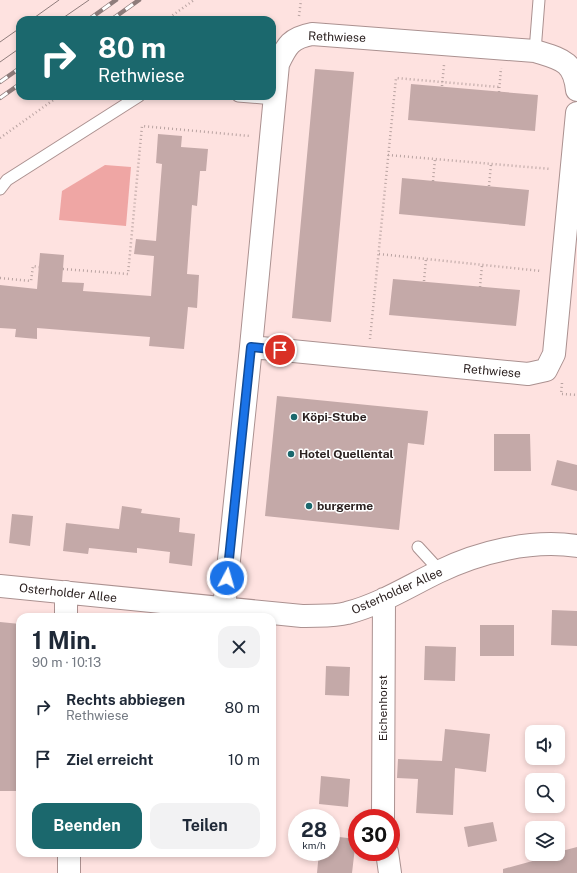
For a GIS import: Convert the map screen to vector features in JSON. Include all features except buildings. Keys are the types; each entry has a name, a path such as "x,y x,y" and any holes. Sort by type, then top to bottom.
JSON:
{"street":[{"name":"Rethwiese","path":"276,82 278,64 285,48 297,37 312,34 535,51 562,59 576,75 577,90"},
{"name":"Rethwiese","path":"224,608 251,347 274,100"},
{"name":"Rethwiese","path":"251,347 528,374 546,370 554,354 577,113"},
{"name":"Osterholder Allee","path":"276,613 302,616 346,614 384,599 440,571 481,556 520,547 562,544 577,546"},
{"name":"Osterholder Allee","path":"0,586 273,613"},
{"path":"66,592 66,613"},
{"name":"Eichenhorst","path":"383,809 384,599"},
{"path":"69,857 69,873"},
{"path":"388,861 390,873"}],"lane":[{"path":"535,51 539,0"},
{"path":"0,189 7,180 133,100"},
{"path":"418,547 440,571"}],"path":[{"path":"172,16 194,0"},
{"path":"368,359 396,78 499,87"},
{"path":"0,138 53,100"},
{"path":"63,268 128,274 142,126 271,137"},
{"path":"388,155 571,171"},
{"path":"433,181 435,159"},
{"path":"489,186 491,164"},
{"path":"378,254 561,273"},
{"path":"424,281 426,259"},
{"path":"480,287 482,265"},
{"path":"0,278 31,280 32,266 39,267"}],"shaded area":[{"path":"105,165 131,167 126,226 59,220 62,191"}],"tram line":[{"path":"37,16 59,0"},
{"path":"66,16 89,0"},
{"path":"0,42 16,31"},
{"path":"0,62 16,51"}],"railway":[{"path":"94,16 116,0"},
{"path":"117,16 139,0"},
{"path":"0,82 16,71"},
{"path":"0,98 16,87"}],"place":[{"name":"Köpi-Stube","path":"294,417"},
{"name":"Hotel Quellental","path":"291,454"},
{"name":"burgerme","path":"309,506"}],"route":[{"path":"227,578 251,347 280,350"}]}
